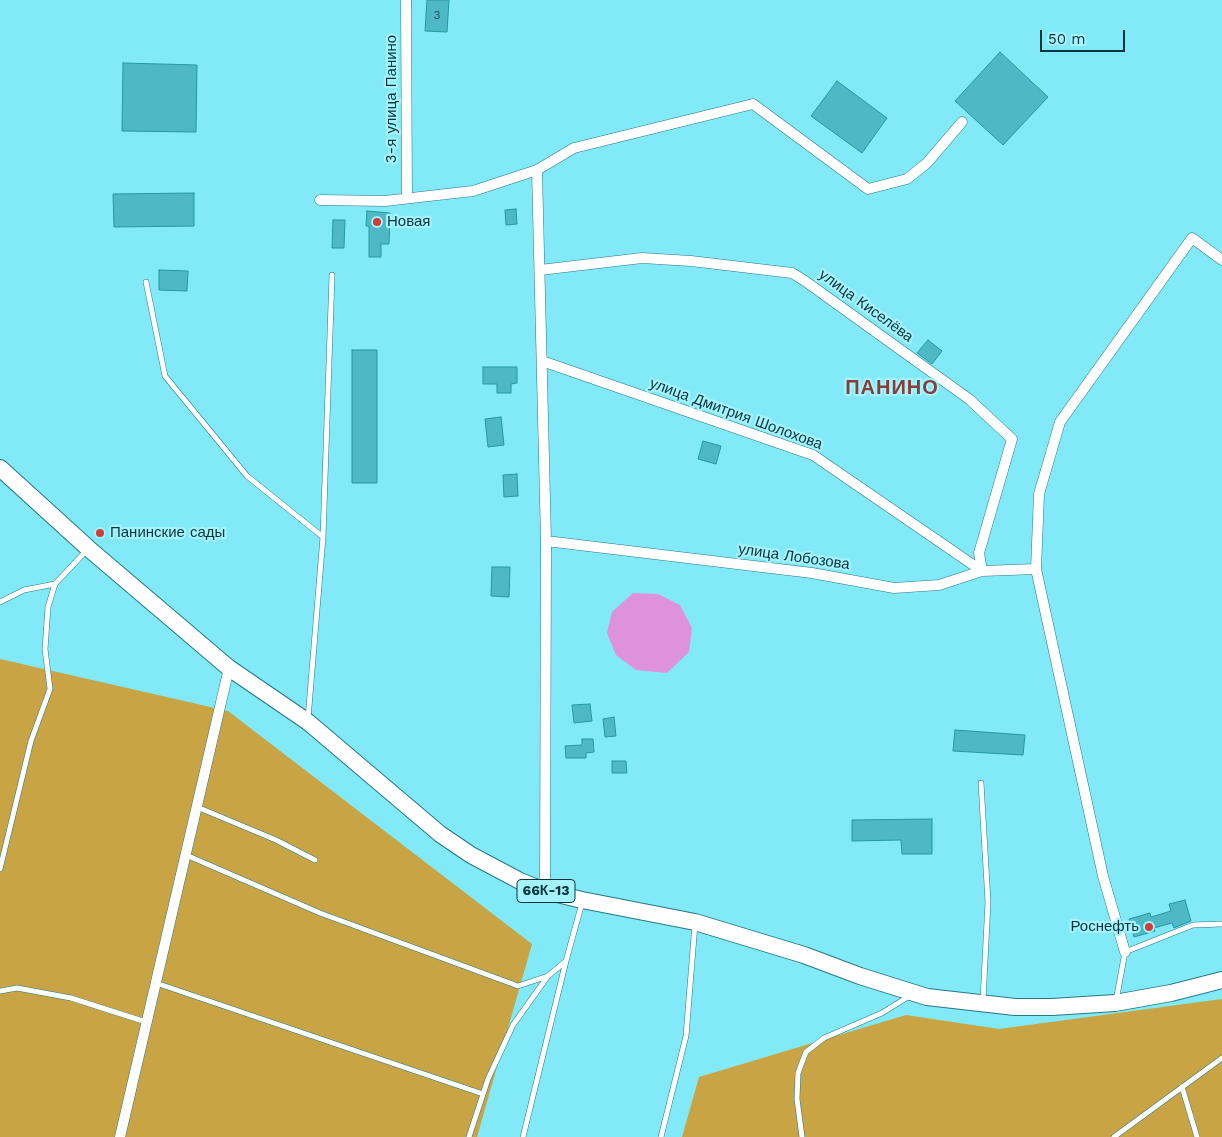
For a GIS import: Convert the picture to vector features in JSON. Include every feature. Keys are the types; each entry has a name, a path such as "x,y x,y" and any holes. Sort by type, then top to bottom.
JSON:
{"main road":[{"name":"66К-13","path":"0,468 88,548 229,668 308,722 440,834 500,871 545,891 695,922 804,955 860,976 928,997 1015,1007 1052,1008 1115,1003 1171,993 1222,980"}],"street":[{"name":"3-я улица Панино","path":"406,0 407,198"},
{"path":"320,200 385,201 472,191 537,170 574,148 752,104 868,189 907,178 927,163 962,122"},
{"path":"537,170 546,541 545,891"},
{"path":"1125,952 1103,876 1036,569 1039,494 1060,422 1192,238 1222,260"},
{"name":"улица Киселёва","path":"540,270 642,258 691,261 792,273 805,281 969,399 1012,439 979,553 982,571"},
{"name":"улица Дмитрия Шолохова","path":"542,361 813,455 982,571"},
{"name":"улица Лобозова","path":"546,541 812,573 894,588 939,585 982,571 1036,569"},
{"path":"120,1137 229,668"}],"lane":[{"path":"308,722 323,537 332,275"},
{"path":"146,282 165,376 247,476 323,537"},
{"path":"0,869 31,741 50,689 45,649 48,607 55,584 88,548"},
{"path":"0,602 24,590 55,584"},
{"path":"981,783 988,902 983,1004"},
{"path":"197,807 276,840 316,860"},
{"path":"185,855 320,913 518,986 548,976"},
{"path":"524,1137 582,900"},
{"path":"661,1137 686,1036 695,922"},
{"path":"1115,1003 1125,952 1193,926 1222,924"},
{"path":"469,1137 488,1079 513,1025 548,976 566,961"},
{"path":"156,983 483,1094"},
{"path":"0,991 17,988 71,998 147,1022"},
{"path":"802,1137 797,1100 798,1073 806,1052 824,1038 882,1013 915,993"},
{"path":"1115,1137 1222,1058"},
{"path":"1182,1087 1197,1137"}],"shaded area":[{"path":"633,593 658,594 680,605 692,628 689,652 667,673 636,670 616,655 607,633 612,612"},
{"path":"0,659 228,711 532,944 477,1137 0,1137"},
{"path":"1222,999 1222,1137 682,1137 699,1077 906,1015 999,1029"}],"building":[{"path":"427,0 449,0 447,32 425,31"},
{"path":"1000,52 1048,97 1003,145 955,101"},
{"path":"123,63 197,65 196,132 122,131"},
{"path":"837,81 887,118 862,153 811,116"},
{"path":"194,193 194,226 114,227 113,194"},
{"path":"516,209 517,224 506,225 505,210"},
{"path":"367,211 390,213 389,244 381,244 381,257 369,257 369,226 366,226"},
{"path":"333,220 345,220 344,248 332,248"},
{"path":"159,270 188,271 187,291 159,290"},
{"path":"928,340 942,351 932,364 917,353"},
{"path":"352,350 377,350 377,483 352,483"},
{"path":"483,367 517,367 517,383 511,384 511,393 497,393 497,384 483,384"},
{"path":"501,417 504,445 488,447 485,419"},
{"path":"703,441 721,446 716,464 698,459"},
{"path":"517,474 518,496 504,497 503,475"},
{"path":"492,567 510,567 509,597 491,596"},
{"path":"590,704 592,721 574,723 572,705"},
{"path":"614,717 616,736 605,737 603,719"},
{"path":"955,730 1025,735 1023,755 953,751"},
{"path":"582,739 593,739 594,752 586,753 586,758 566,758 565,746 582,745"},
{"path":"612,761 626,761 627,773 612,773"},
{"path":"932,819 932,854 902,854 901,840 852,841 852,820"},
{"path":"1185,900 1191,921 1174,928 1172,923 1154,928 1155,931 1134,937 1129,919 1150,913 1151,917 1171,911 1169,904"}],"place":[{"name":"Новая","path":"377,222"},
{"name":"Панинские сады","path":"100,533"},
{"name":"Роснефть","path":"1149,927"}],"district":[{"name":"ПАНИНО","path":"892,388"}]}
